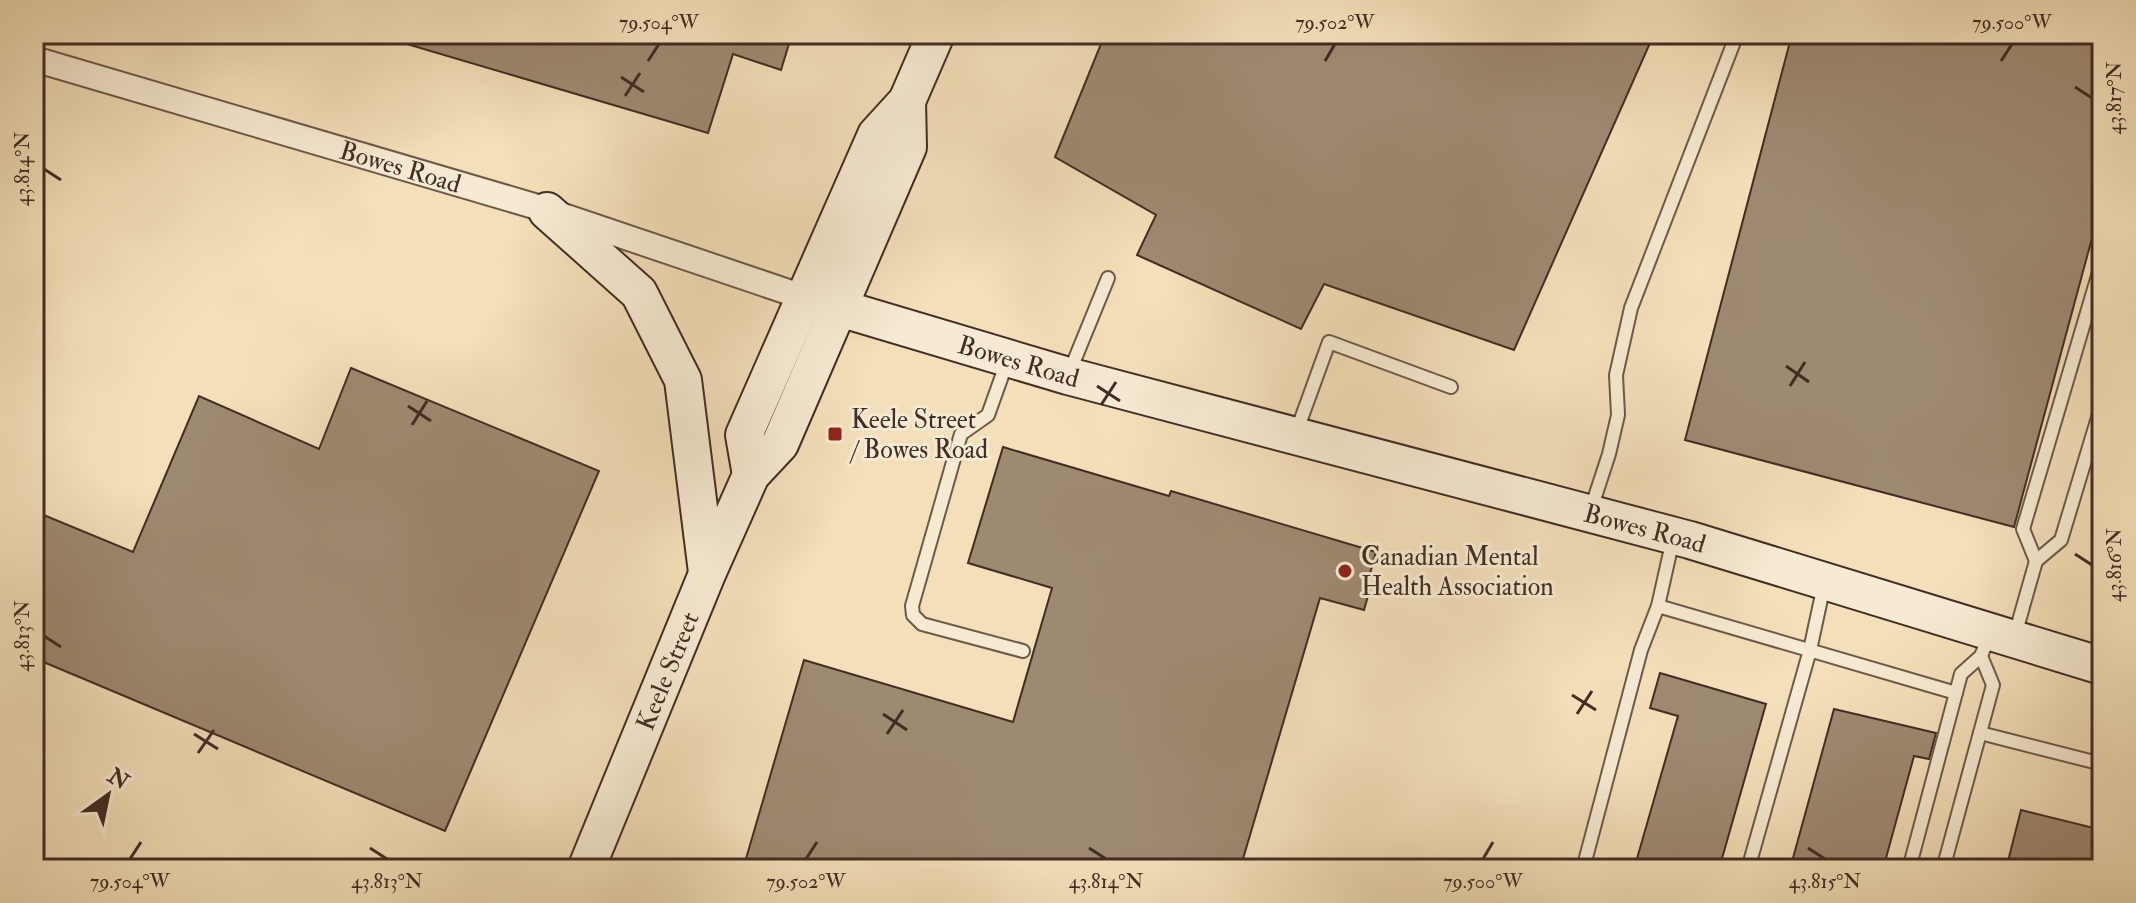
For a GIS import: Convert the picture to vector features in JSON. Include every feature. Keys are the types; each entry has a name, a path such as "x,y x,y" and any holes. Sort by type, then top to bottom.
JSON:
{"main road":[{"name":"Keele Street","path":"586,869 751,475 780,444 822,304 908,147 907,101 936,34"},
{"path":"547,211 639,293 683,380 707,574"},
{"name":"Bowes Road","path":"822,304 1009,356 1068,376 1673,536 1825,582 1995,642 2102,666"}],"street":[{"name":"Bowes Road","path":"34,59 547,211 822,304"}],"lane":[{"path":"1590,514 1618,415 1616,375 1631,308 1737,34"},
{"path":"2036,561 2023,529 2102,262"},
{"path":"1068,376 1108,278"},
{"path":"1295,436 1329,342 1451,387"},
{"path":"1009,356 988,415 961,434 912,606 913,615 922,624 1023,651"},
{"path":"1909,869 1961,674 1995,642 2036,561 2061,540 2102,404"},
{"path":"1583,869 1641,650 1658,606 1673,536"},
{"path":"1748,869 1810,650 1825,582"},
{"path":"1658,606 1956,693"},
{"path":"1943,869 1993,685 1995,642"},
{"path":"1980,733 2102,764"}],"building":[{"path":"391,34 792,34 781,70 733,54 708,133 390,39"},
{"path":"1105,34 1654,34 1514,350 1324,284 1301,329 1137,255 1156,215 1055,157"},
{"path":"1792,34 2102,34 2102,201 2014,527 1685,440"},
{"path":"351,368 599,471 445,831 34,658 34,511 133,552 199,396 319,449"},
{"path":"1003,447 1169,496 1171,491 1376,552 1366,588 1370,589 1364,610 1320,598 1240,869 743,869 804,660 1013,722 1052,588 968,563"},
{"path":"1660,673 1766,704 1719,869 1634,869 1678,716 1650,708"},
{"path":"1834,709 1936,733 1929,759 1914,756 1883,869 1790,869"},
{"path":"2021,810 2102,830 2102,869 2006,869"}],"place":[{"name":"Keele Street / Bowes Road","path":"835,434"},
{"name":"Canadian Mental Health Association","path":"1345,571"}]}
